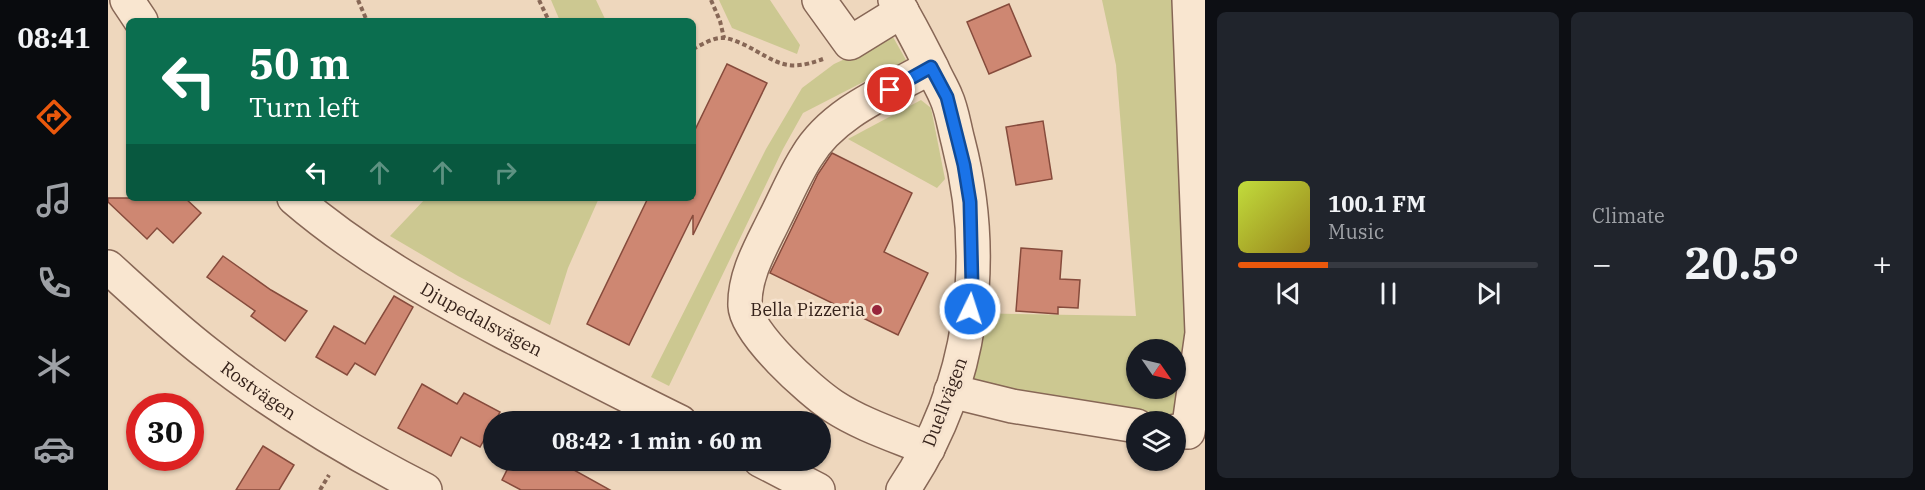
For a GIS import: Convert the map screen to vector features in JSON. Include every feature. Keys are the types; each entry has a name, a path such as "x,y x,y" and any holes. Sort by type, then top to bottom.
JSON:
{"street":[{"path":"127,0 139,18"},
{"path":"819,0 850,43 898,5"},
{"path":"1189,0 1202,333 1190,432"},
{"name":"Duellvägen","path":"898,5 947,97 964,165 970,202 972,286 968,332 960,368 928,449 903,490"},
{"path":"928,449 864,423 832,406 794,374 760,338 745,307 751,268 807,154 830,129 849,113 931,67"},
{"name":"Djupedalsvägen","path":"298,201 373,257 445,301 657,411"},
{"name":"Rostvägen","path":"108,267 208,354 258,391 345,448 424,490"},
{"path":"951,391 1012,406 1126,424"},
{"path":"781,471 818,490"}],"path":[{"path":"358,0 366,18"},
{"path":"539,0 548,18"},
{"path":"711,0 724,38"},
{"path":"696,48 724,38 742,44 779,64 800,66 822,59 850,43"}],"shaded area":[{"path":"551,0 596,0 605,18 559,18"},
{"path":"719,0 770,0 800,45 797,54 732,28"},
{"path":"1102,0 1205,0 1205,408 1186,412 1126,411 1126,414 1020,399 972,380 964,313 1136,316 1116,65"},
{"path":"893,37 906,60 803,113 783,149 669,386 651,377 766,149 802,88 834,64"},
{"path":"921,100 931,108 945,179 937,188 848,139"},
{"path":"423,201 598,201 568,268 550,325 458,276 390,236"}],"building":[{"path":"1009,4 1031,56 989,74 967,22"},
{"path":"727,64 767,83 693,235 693,215 629,345 587,324 647,201 696,201 696,128"},
{"path":"1043,121 1052,179 1016,185 1006,127"},
{"path":"832,153 912,193 884,252 928,273 898,335 770,273 818,174"},
{"path":"108,198 126,198 126,201 188,201 201,213 173,243 157,228 147,239 108,202"},
{"path":"1021,248 1062,251 1060,279 1080,280 1078,308 1058,307 1058,314 1016,311"},
{"path":"223,256 271,290 307,311 285,341 251,316 255,311 207,277"},
{"path":"394,296 413,307 375,375 355,363 347,375 316,357 334,326 365,344"},
{"path":"422,384 457,404 464,393 498,411 483,411 483,442 480,447 461,437 451,456 398,428"},
{"path":"263,446 294,465 279,490 236,490"},
{"path":"506,471 576,471 610,490 521,490 502,480"}],"place":[{"name":"Bella Pizzeria","path":"877,310"}],"route":[{"path":"890,90 931,67 947,97 964,165 970,202 972,286 970,309"}]}
